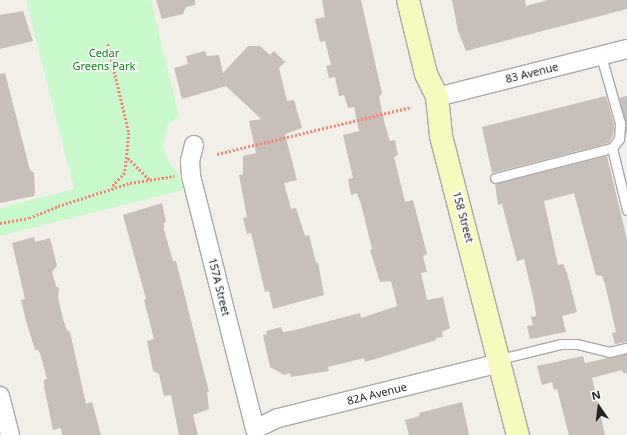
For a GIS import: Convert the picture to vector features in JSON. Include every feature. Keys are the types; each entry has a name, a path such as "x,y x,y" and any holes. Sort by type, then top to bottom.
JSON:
{"street":[{"name":"158 Street","path":"408,0 426,74 437,97 442,136 501,361 518,435"},
{"name":"83 Avenue","path":"437,97 627,49"},
{"name":"157A Street","path":"194,145 190,161 191,176 255,429"},
{"name":"82A Avenue","path":"255,429 278,418 501,361"},
{"path":"0,396 10,435"}],"lane":[{"path":"601,56 620,123 618,138 612,148 627,210"},
{"path":"495,178 612,148"},
{"path":"501,361 560,344 577,344 609,352 627,348"}],"path":[{"path":"108,44 129,133 125,173 111,188"},
{"path":"217,154 411,107"},
{"path":"127,157 150,180"},
{"path":"0,222 29,218 58,206 94,196 111,188 180,174"}],"green space":[{"name":"Cedar Greens Park","path":"26,0 151,0 179,116 168,125 163,146 166,157 178,174 183,190 0,236 0,208 74,189"}],"building":[{"path":"156,0 195,0 195,5 186,7 183,14 162,19"},
{"path":"322,0 361,0 382,93 379,97 385,125 390,141 395,140 398,155 394,157 405,202 413,200 427,254 423,256 427,272 421,273 427,300 443,297 450,328 442,332 443,337 436,338 436,340 382,357 365,362 364,358 328,367 329,371 291,377 290,373 284,375 270,367 263,335 267,334 266,331 281,327 283,332 295,330 360,313 361,318 397,306 391,281 380,282 370,250 372,249 361,204 357,193 351,195 348,179 353,178 343,135 359,131 354,107 348,108 344,95 339,96 335,77 329,78 326,66 331,65 325,41 320,42 315,19 325,17"},
{"path":"452,0 525,0 526,6 548,0 627,0 627,9 466,51 458,31"},
{"path":"23,11 33,41 0,49 0,15"},
{"path":"248,46 260,46 270,55 274,51 285,62 279,68 287,101 294,100 302,128 285,134 297,180 284,183 291,209 296,208 305,236 309,235 316,263 318,262 324,295 273,309 269,291 265,292 251,233 247,234 243,218 247,217 239,175 243,174 243,156 256,153 249,121 261,119 226,86 182,99 174,68 188,64 186,56 205,51 207,56 219,55 223,73"},
{"path":"5,73 30,170 34,173 35,192 34,196 0,203 0,74"},
{"path":"606,96 614,124 613,136 609,143 492,173 482,127"},
{"path":"627,96 627,133 625,133 626,122 619,98"},
{"path":"607,156 627,240 627,342 615,344 612,333 616,332 605,284 602,276 596,275 574,193 544,201 558,265 563,264 567,273 577,312 562,316 566,332 530,339 527,326 533,325 531,317 536,316 535,306 524,259 517,261 502,204 498,205 495,184"},
{"path":"162,203 166,222 164,223 164,230 173,261 176,261 209,392 207,392 209,409 193,415 198,435 179,435 171,395 164,396 159,374 153,371 147,341 154,339 144,300 146,299 123,215"},
{"path":"34,237 35,242 50,238 57,266 52,272 56,286 59,288 58,297 63,319 67,330 70,332 86,404 92,402 101,435 62,435 61,428 53,430 44,386 44,380 47,379 40,353 38,350 35,350 26,321 21,300 25,299 12,243"},
{"path":"627,354 627,373 623,373 622,370 592,378 605,435 569,435 557,389 554,390 552,382 542,385 537,366 583,356 585,363"},
{"path":"462,402 469,435 409,435 405,420 420,416 419,413"}]}
